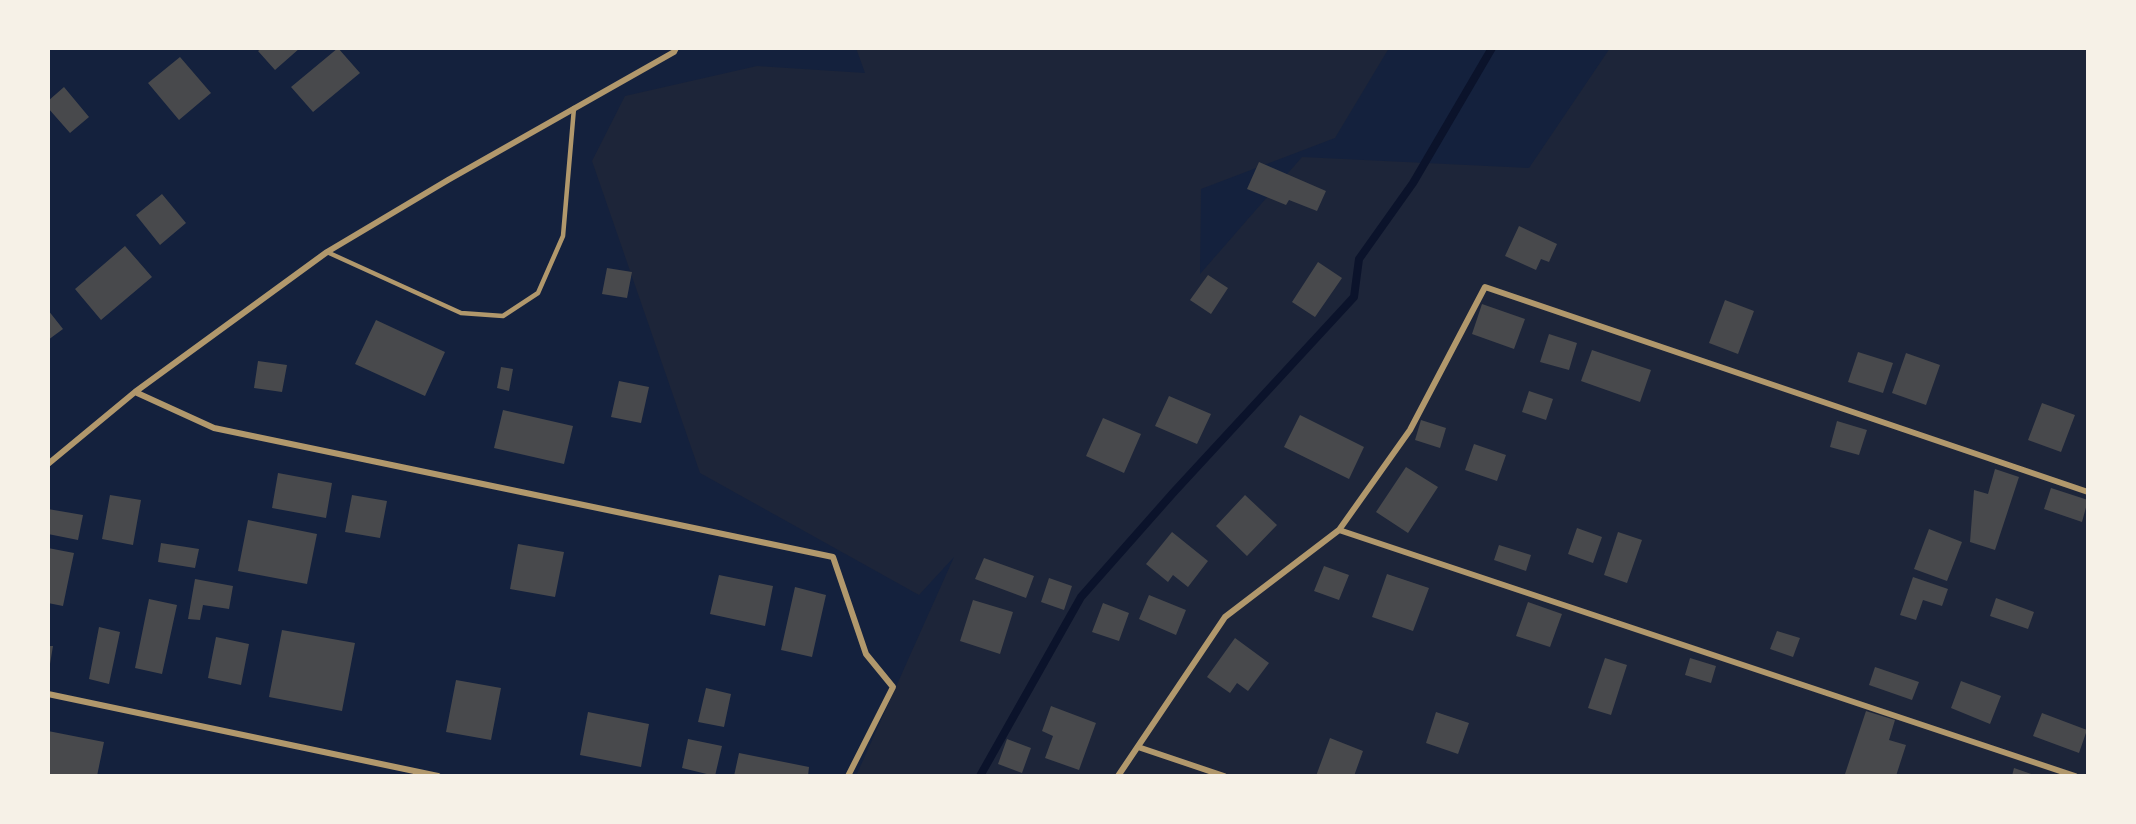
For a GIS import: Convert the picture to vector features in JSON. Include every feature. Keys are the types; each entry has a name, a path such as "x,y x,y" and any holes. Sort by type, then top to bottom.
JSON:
{"street":[{"path":"48,464 135,392 327,252 448,180 674,52 676,48"},
{"path":"1118,776 1225,617 1339,530 1410,430 1485,286 2088,492"},
{"path":"135,392 214,428 833,557 866,654 893,687 848,776"},
{"path":"1339,530 2075,776"},
{"path":"48,694 438,776"},
{"path":"1138,747 1224,776"}],"lane":[{"path":"327,252 461,313 503,316 538,293 562,236 574,108"}],"shaded area":[{"path":"856,48 1389,48 1335,138 1201,189 1200,274 1302,157 1529,168 1610,48 2088,48 2088,776 856,776 954,557 919,595 700,473 592,161 625,96 757,66 865,73"}],"building":[{"path":"262,48 300,48 275,70 258,51"},
{"path":"338,48 360,73 313,112 291,87"},
{"path":"180,57 211,93 179,120 148,83"},
{"path":"64,87 89,117 70,133 48,108 48,101"},
{"path":"1259,162 1326,191 1317,211 1289,200 1286,205 1247,189"},
{"path":"162,194 186,223 160,245 136,215"},
{"path":"1519,226 1557,244 1549,262 1541,259 1536,270 1505,256"},
{"path":"125,246 152,277 101,320 75,289"},
{"path":"1318,262 1342,278 1315,317 1292,302"},
{"path":"607,268 632,272 627,298 602,294"},
{"path":"1208,275 1228,288 1211,314 1190,300"},
{"path":"1725,300 1754,311 1738,354 1709,343"},
{"path":"1482,304 1525,319 1514,349 1472,334"},
{"path":"48,310 63,329 48,340"},
{"path":"376,320 445,352 425,396 355,364"},
{"path":"1549,334 1577,343 1569,370 1540,362"},
{"path":"1592,350 1651,370 1640,402 1581,381"},
{"path":"1858,352 1893,363 1883,393 1848,382"},
{"path":"1906,353 1940,365 1926,405 1892,393"},
{"path":"258,361 287,365 282,392 254,388"},
{"path":"501,367 513,369 509,391 497,388"},
{"path":"619,381 649,387 641,423 611,417"},
{"path":"1529,391 1553,399 1546,420 1522,412"},
{"path":"1169,396 1211,414 1197,444 1155,426"},
{"path":"2042,403 2075,415 2061,452 2028,440"},
{"path":"503,410 573,426 564,464 494,448"},
{"path":"1300,415 1364,447 1349,479 1284,447"},
{"path":"1103,418 1141,434 1124,473 1086,456"},
{"path":"1421,420 1446,428 1440,448 1415,440"},
{"path":"1837,421 1867,430 1859,455 1830,447"},
{"path":"1474,444 1506,455 1497,481 1465,470"},
{"path":"1406,467 1438,487 1408,533 1376,512"},
{"path":"1995,469 2019,477 1995,550 1970,542 1974,490 1988,494"},
{"path":"278,473 332,483 326,518 272,508"},
{"path":"2051,488 2088,500 2082,522 2044,509"},
{"path":"110,495 141,500 133,545 102,539"},
{"path":"352,495 387,501 380,538 345,532"},
{"path":"1245,495 1277,525 1247,556 1216,526"},
{"path":"48,509 83,515 78,540 48,534"},
{"path":"248,520 317,534 307,584 238,571"},
{"path":"1577,528 1602,537 1593,563 1568,554"},
{"path":"1929,529 1962,542 1947,581 1914,569"},
{"path":"1172,532 1208,561 1188,587 1173,575 1168,582 1146,564"},
{"path":"1618,532 1642,540 1627,583 1604,575"},
{"path":"161,543 199,549 195,568 158,562"},
{"path":"518,544 564,552 555,597 510,589"},
{"path":"1499,545 1531,555 1526,571 1494,560"},
{"path":"48,548 74,553 63,606 48,603"},
{"path":"984,558 1034,576 1026,598 975,579"},
{"path":"1324,566 1349,575 1339,600 1314,591"},
{"path":"1387,574 1429,588 1413,631 1372,617"},
{"path":"719,575 773,586 765,626 710,614"},
{"path":"1913,577 1948,589 1942,606 1923,600 1916,620 1900,615"},
{"path":"1049,578 1072,586 1064,610 1041,602"},
{"path":"195,579 233,586 229,609 203,605 200,620 188,619"},
{"path":"795,587 826,595 812,657 781,650"},
{"path":"1149,595 1186,610 1176,635 1139,619"},
{"path":"1996,598 2034,612 2028,629 1990,616"},
{"path":"149,599 177,605 162,674 135,668"},
{"path":"973,600 1013,612 1000,654 960,641"},
{"path":"1528,602 1562,614 1550,647 1516,636"},
{"path":"1103,603 1129,613 1119,641 1092,632"},
{"path":"99,627 120,632 109,684 89,679"},
{"path":"282,630 355,643 342,711 269,697"},
{"path":"1777,631 1800,638 1793,657 1770,649"},
{"path":"216,637 249,644 241,685 208,678"},
{"path":"1235,638 1269,663 1248,691 1237,683 1230,693 1207,677"},
{"path":"48,646 53,646 49,670 48,670"},
{"path":"1605,658 1627,665 1611,715 1588,708"},
{"path":"1690,658 1716,666 1711,683 1685,675"},
{"path":"1875,667 1919,682 1912,700 1869,685"},
{"path":"456,680 501,688 491,740 446,732"},
{"path":"1961,681 2001,696 1990,724 1951,708"},
{"path":"706,688 731,694 724,727 698,722"},
{"path":"1051,706 1096,723 1079,770 1045,758 1053,736 1042,731"},
{"path":"1866,711 1895,720 1889,740 1906,745 1896,776 1845,774"},
{"path":"588,712 649,724 641,767 580,755"},
{"path":"1436,712 1469,723 1458,754 1426,743"},
{"path":"2042,713 2087,730 2079,753 2033,736"},
{"path":"48,731 104,742 97,776 48,776"},
{"path":"1330,738 1363,751 1354,776 1316,776"},
{"path":"688,739 722,746 715,776 682,768"},
{"path":"1007,739 1031,748 1022,773 998,764"},
{"path":"739,753 809,767 808,776 734,776"},
{"path":"2014,768 2037,776 2012,776"}],"waterway":[{"path":"980,776 1081,597 1173,493 1354,297 1359,259 1413,183 1492,48"}]}
